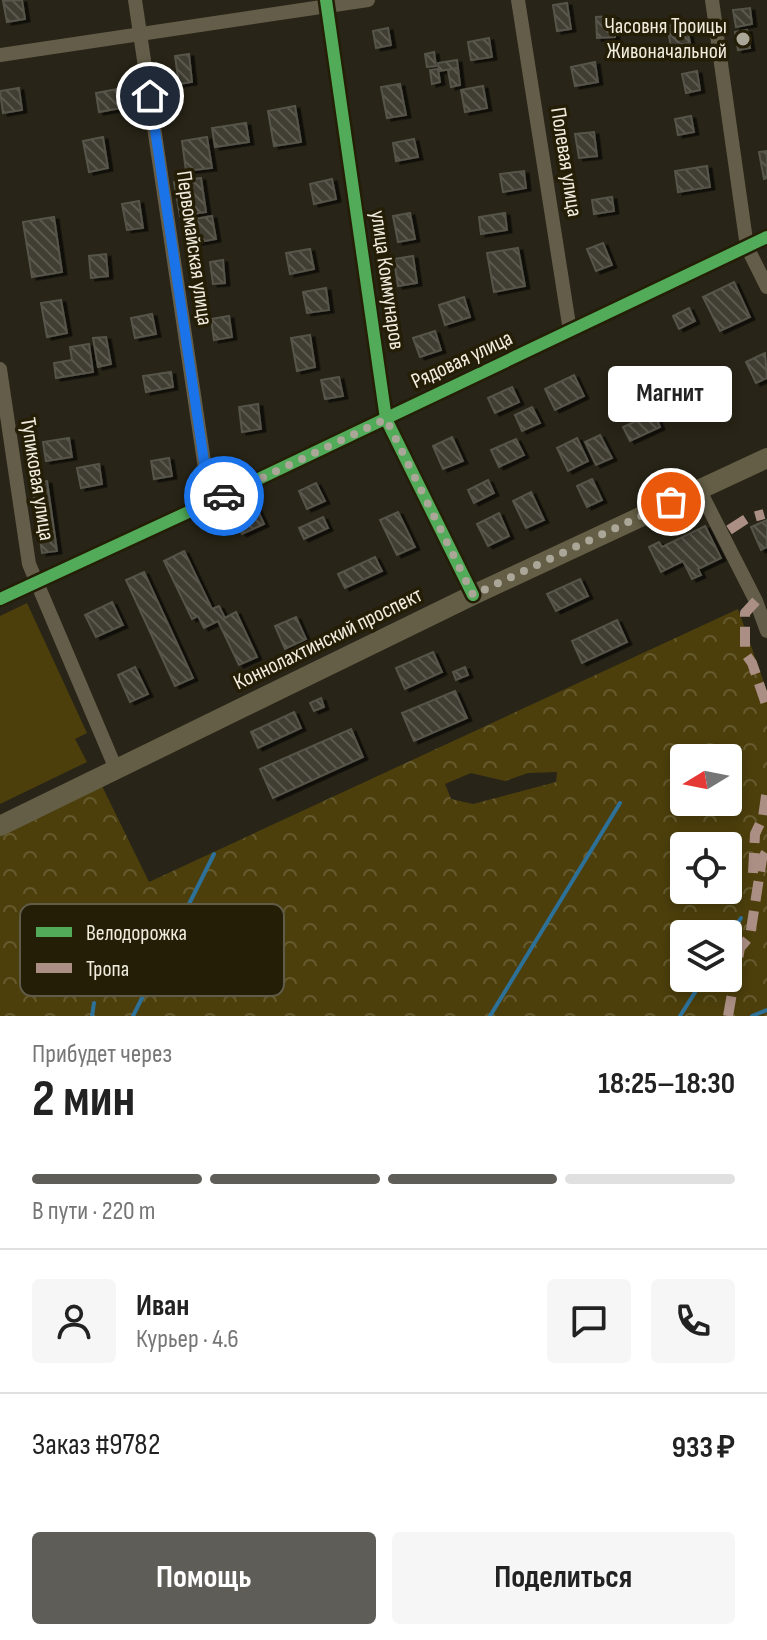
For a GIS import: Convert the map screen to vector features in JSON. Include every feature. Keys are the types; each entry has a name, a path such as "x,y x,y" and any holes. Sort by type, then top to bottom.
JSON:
{"main road":[{"name":"Коннолахтинский проспект","path":"0,826 473,595 767,458"}],"street":[{"name":"Первомайская улица","path":"135,0 210,502"},
{"path":"0,55 327,3 368,0"},
{"name":"Полевая улица","path":"518,0 570,331"},
{"path":"712,0 747,247 767,287"},
{"name":"улица Коммунаров","path":"327,3 386,419 473,595"},
{"name":"Рядовая улица","path":"0,599 767,237"},
{"name":"Тупиковая улица","path":"0,369 29,564 116,769"},
{"path":"699,489 756,601 767,631"}],"green space":[{"path":"27,603 87,733 75,739 87,762 0,804 0,616"},
{"path":"738,609 767,691 767,1016 0,1016 0,836 102,786 149,882","holes":["557,772 556,782 473,804 451,799 445,784 471,773 505,781 528,773"]}],"building":[{"path":"22,0 25,19 7,22 3,1"},
{"path":"567,3 571,29 557,31 553,5"},
{"path":"750,8 752,24 736,27 733,10"},
{"path":"614,16 615,37 597,38 596,17"},
{"path":"686,23 690,43 671,46 667,26"},
{"path":"388,28 391,45 376,48 373,31"},
{"path":"747,30 750,48 738,50 735,32"},
{"path":"489,38 492,57 471,60 468,42"},
{"path":"434,52 436,66 427,67 425,54"},
{"path":"189,54 192,82 179,84 175,56"},
{"path":"457,60 458,68 439,71 438,63"},
{"path":"595,62 598,82 575,86 571,67"},
{"path":"458,68 460,85 451,87 448,70"},
{"path":"438,69 440,82 432,84 430,70"},
{"path":"697,71 700,90 686,93 682,74"},
{"path":"400,84 406,115 387,118 381,87"},
{"path":"483,86 487,108 465,112 461,90"},
{"path":"19,88 22,110 3,113 0,91"},
{"path":"123,88 127,107 99,112 96,93"},
{"path":"295,106 301,142 274,146 268,111"},
{"path":"691,116 694,132 678,135 675,119"},
{"path":"246,123 249,142 215,147 212,128"},
{"path":"594,132 597,156 579,158 575,134"},
{"path":"103,137 108,168 89,172 83,141"},
{"path":"207,137 212,168 186,171 182,141"},
{"path":"414,139 418,157 396,161 393,143"},
{"path":"767,151 767,178 764,179 759,152"},
{"path":"707,166 710,187 678,192 675,171"},
{"path":"524,171 526,188 503,192 500,174"},
{"path":"201,178 206,212 180,216 174,182"},
{"path":"332,179 336,199 314,204 310,184"},
{"path":"612,197 614,211 594,214 592,200"},
{"path":"139,201 143,228 127,230 122,204"},
{"path":"410,213 415,239 398,242 393,216"},
{"path":"505,213 507,230 481,234 479,217"},
{"path":"212,216 216,239 188,244 184,221"},
{"path":"54,217 62,272 32,277 23,222"},
{"path":"603,243 612,265 596,271 587,249"},
{"path":"518,248 525,286 494,292 487,253"},
{"path":"310,249 314,269 290,274 286,253"},
{"path":"106,254 108,276 91,278 89,256"},
{"path":"413,256 417,283 398,286 394,259"},
{"path":"223,260 225,283 213,284 210,262"},
{"path":"734,282 750,317 720,331 703,297"},
{"path":"326,288 329,310 307,313 303,292"},
{"path":"464,297 470,317 445,325 439,305"},
{"path":"61,300 67,333 47,337 41,303"},
{"path":"689,308 695,321 679,329 673,316"},
{"path":"152,314 156,334 135,338 131,318"},
{"path":"229,316 232,337 214,340 211,319"},
{"path":"435,331 441,350 420,357 413,338"},
{"path":"310,335 315,367 297,371 291,338"},
{"path":"106,337 111,364 98,367 93,338"},
{"path":"89,344 93,372 56,378 54,363 72,360 70,347"},
{"path":"765,353 767,378 756,383 746,362"},
{"path":"712,370 721,389 697,400 688,381"},
{"path":"171,372 173,387 146,392 143,376"},
{"path":"574,375 584,396 555,410 545,389"},
{"path":"339,377 343,396 325,399 321,380"},
{"path":"512,387 519,402 495,413 488,398"},
{"path":"674,393 682,410 666,418 658,400"},
{"path":"258,404 261,429 242,432 239,407"},
{"path":"532,407 540,423 522,431 515,415"},
{"path":"654,413 660,427 630,441 623,427"},
{"path":"600,435 612,458 596,465 585,442"},
{"path":"452,437 463,461 443,469 433,446"},
{"path":"69,438 72,457 46,461 43,442"},
{"path":"577,438 588,461 568,471 557,448"},
{"path":"516,439 524,455 499,467 491,450"},
{"path":"169,458 172,476 154,479 151,461"},
{"path":"99,464 102,484 81,488 77,468"},
{"path":"592,479 602,500 587,507 577,486"},
{"path":"488,480 494,493 474,503 468,490"},
{"path":"47,481 57,551 42,553 32,483"},
{"path":"316,483 325,501 307,509 299,491"},
{"path":"531,492 544,520 526,528 513,501"},
{"path":"254,502 264,524 242,534 232,512"},
{"path":"398,512 415,547 397,555 380,520"},
{"path":"499,513 509,536 488,546 477,524"},
{"path":"323,517 328,528 304,539 299,528"},
{"path":"767,520 767,547 761,550 751,527"},
{"path":"705,526 721,558 698,569 701,575 692,579 683,561 661,572 649,547 659,542 662,547"},
{"path":"184,551 212,609 219,606 225,618 236,612 257,657 239,665 218,621 204,628 198,616 192,619 164,561"},
{"path":"375,557 382,571 345,588 338,574"},
{"path":"144,572 193,678 175,686 126,580"},
{"path":"580,579 588,596 556,611 547,594"},
{"path":"112,602 123,625 96,637 85,615"},
{"path":"296,617 306,639 285,649 275,626"},
{"path":"617,620 627,642 582,663 572,641"},
{"path":"433,652 442,672 405,689 396,668"},
{"path":"135,667 148,694 130,702 118,675"},
{"path":"465,667 468,675 456,680 453,672"},
{"path":"455,691 467,718 414,741 402,713"},
{"path":"321,698 324,707 314,711 310,703"},
{"path":"294,712 301,728 258,748 251,732"},
{"path":"351,729 363,757 273,798 260,769"}],"waterway":[{"path":"490,1016 620,803"},
{"path":"189,904 214,854"},
{"path":"680,1016 695,992"},
{"path":"133,1016 143,996"},
{"path":"92,1016 94,1003"},
{"path":"752,1016 767,1010"}],"marked path":[{"path":"729,530 746,519 764,514"},
{"path":"756,601 745,613 745,653 752,663 767,707"},
{"path":"753,873 755,834 763,817 767,789"},
{"path":"728,1016 740,948 750,936 762,859 767,851"}],"cycle path":[{"path":"326,0 386,419 473,595"},
{"path":"0,599 767,237"}],"way so far":[{"path":"224,496 386,419 473,595 671,502"}],"place":[{"name":"Часовня Троицы Живоначальной","path":"743,39"},
{"name":"Магнит","path":"671,502"}],"route":[{"path":"150,96 210,502 224,496"}]}
